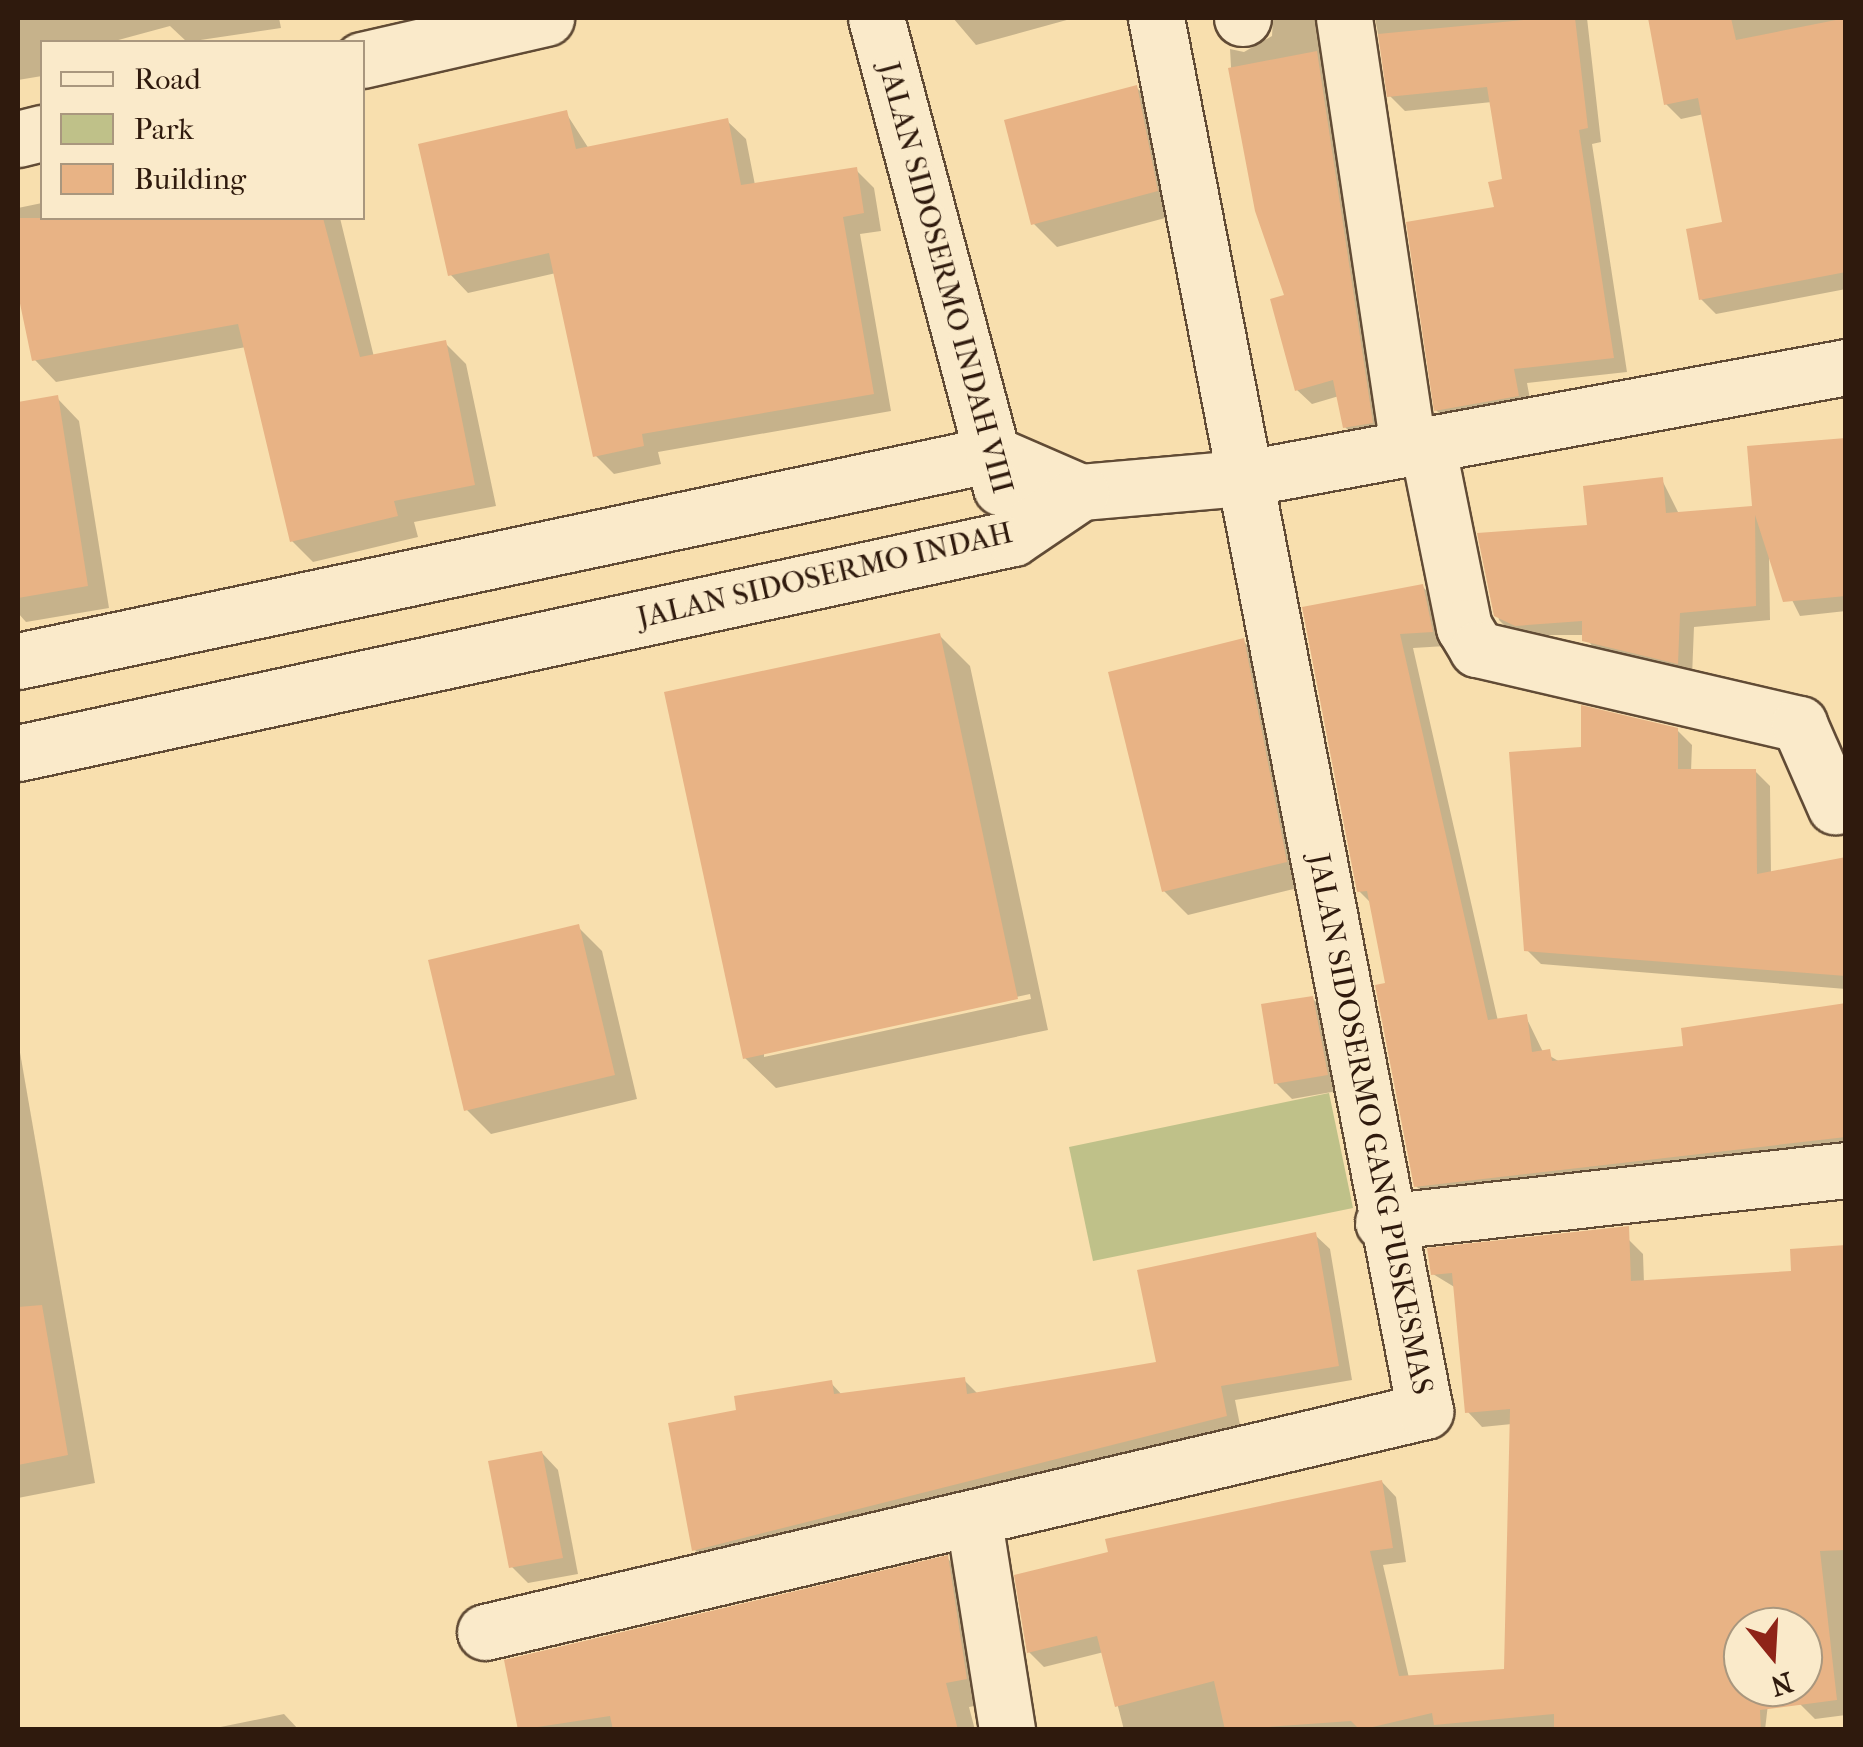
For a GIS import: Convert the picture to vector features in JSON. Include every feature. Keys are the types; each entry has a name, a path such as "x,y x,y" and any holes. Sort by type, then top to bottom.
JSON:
{"street":[{"path":"365,59 546,18"},
{"name":"JALAN SIDOSERMO INDAH VIII","path":"876,18 1012,538"},
{"name":"JALAN SIDOSERMO GANG PUSKESMAS","path":"486,1632 974,1521 1425,1411 1383,1222 1252,477 1156,18"},
{"path":"1344,18 1417,446 1464,627 1477,649 1799,724 1835,806"},
{"path":"18,662 993,454 1081,492 1252,477 1846,367"},
{"name":"JALAN SIDOSERMO INDAH","path":"18,752 1012,538 1081,492"},
{"path":"1383,1222 1846,1170"},
{"path":"974,1521 1008,1730"}],"green space":[{"path":"1329,1093 1353,1208 1093,1261 1069,1147"}],"building":[{"path":"1575,18 1588,128 1579,130 1614,358 1514,369 1519,396 1434,411 1406,222 1494,207 1488,182 1502,179 1487,87 1387,97 1378,34"},
{"path":"1648,18 1731,18 1736,40 1846,18 1846,272 1699,300 1686,229 1722,222 1698,98 1664,105"},
{"path":"1317,51 1373,423 1343,428 1333,380 1295,391 1270,299 1284,295 1255,211 1228,68"},
{"path":"1137,85 1158,191 1031,225 1004,120"},
{"path":"567,110 576,149 728,118 741,185 857,167 864,213 843,217 874,394 642,434 644,446 593,457 549,253 448,276 418,144"},
{"path":"18,218 324,220 360,357 446,340 475,485 394,501 398,516 290,542 238,324 32,361 18,294"},
{"path":"58,395 88,586 18,598 18,402"},
{"path":"1846,438 1846,596 1783,602 1755,515 1756,606 1680,613 1678,664 1582,641 1582,621 1515,626 1494,616 1477,533 1587,525 1583,486 1663,477 1666,513 1752,506 1747,446"},
{"path":"1423,584 1433,632 1400,634 1488,1020 1527,1014 1532,1052 1550,1049 1552,1061 1683,1046 1681,1028 1846,1003 1846,1137 1414,1187 1375,985 1385,983 1367,891 1357,892 1302,607"},
{"path":"940,633 1018,999 743,1059 664,692"},
{"path":"1244,638 1287,862 1162,892 1108,672"},
{"path":"1581,705 1678,728 1678,769 1756,769 1757,874 1846,857 1846,976 1524,951 1509,752 1581,747"},
{"path":"579,924 615,1075 464,1111 428,960"},
{"path":"1313,996 1328,1075 1274,1084 1261,1004"},
{"path":"1629,1226 1631,1281 1791,1271 1790,1249 1846,1245 1846,1550 1820,1551 1837,1700 1823,1702 1823,1607 1723,1607 1723,1707 1783,1707 1760,1710 1761,1730 1554,1730 1554,1714 1434,1725 1432,1713 1360,1730 1351,1721 1225,1730 1214,1681 1115,1707 1097,1636 1027,1653 1014,1575 1108,1552 1105,1539 1382,1480 1393,1548 1370,1551 1399,1676 1504,1669 1510,1409 1465,1413 1452,1273 1431,1275 1427,1248"},
{"path":"1316,1232 1339,1366 1221,1386 1227,1416 692,1551 668,1423 736,1410 734,1396 832,1380 834,1394 965,1377 967,1394 1156,1362 1137,1270"},
{"path":"42,1305 68,1455 18,1465 18,1307"},
{"path":"542,1451 563,1558 509,1568 488,1461"},
{"path":"948,1555 967,1679 946,1683 958,1730 613,1730 610,1716 518,1730 504,1660"}]}
